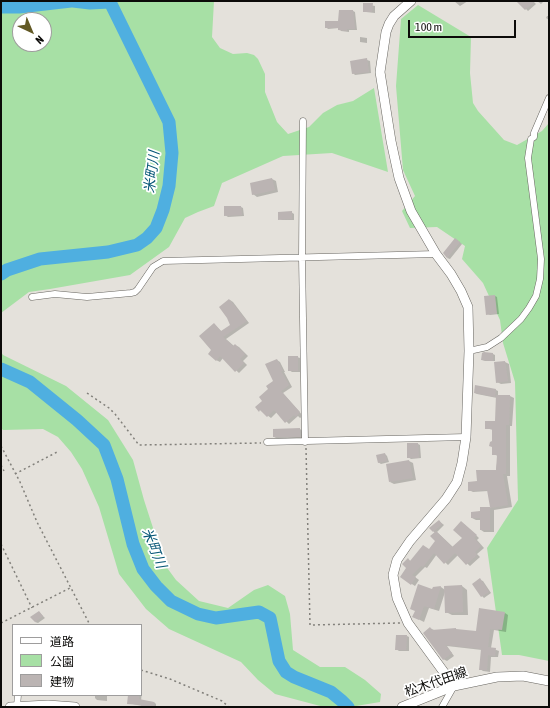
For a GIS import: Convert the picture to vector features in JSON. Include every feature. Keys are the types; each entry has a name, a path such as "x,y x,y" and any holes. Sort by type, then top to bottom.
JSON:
{"street":[{"path":"411,1 394,16 386,32 380,72 390,141 399,178 411,211 436,254 451,274 468,307 469,351 466,437 457,482 446,499 410,541 397,560 393,575 397,598 408,623 454,686 442,707"},
{"path":"469,351 487,347 500,338 521,319 536,296 540,279 541,259 528,158 531,139 534,137 534,133 549,98"},
{"path":"303,121 302,257 305,442"},
{"path":"32,297 55,294 87,297 131,293 138,289 153,266 163,261 436,254"},
{"path":"267,442 466,437"},
{"name":"松木代田線","path":"402,707 454,686 497,677 523,676 549,681"},
{"path":"18,696 14,706 48,705 75,707"}],"path":[{"path":"87,393 115,414 139,445 267,442"},
{"path":"305,442 310,625 408,623"},
{"path":"1,446 37,522 90,624"},
{"path":"15,474 59,451"},
{"path":"1,465 4,471"},
{"path":"1,544 32,608"},
{"path":"1,623 70,588"},
{"path":"142,670 176,682 222,701 229,707"}],"green space":[{"path":"1,1 214,1 212,37 220,48 233,54 247,53 254,55 258,59 265,74 265,92 277,122 288,134 309,127 323,113 337,105 353,101 374,88 388,172 332,153 283,156 222,183 214,206 185,218 169,247 130,275 29,292 1,313"},
{"path":"418,5 471,37 470,73 473,103 478,111 504,140 517,145 542,131 549,123 549,661 519,655 502,655 487,548 518,500 515,382 503,343 500,320 483,283 462,259 465,246 437,227 410,228 402,211 415,196 403,170 396,86 401,19"},
{"path":"1,352 3,355 66,386 108,420 133,460 165,565 176,580 199,601 228,608 254,590 268,585 285,596 290,614 293,650 320,667 345,667 365,680 381,694 380,702 350,707 324,707 275,694 258,680 241,662 169,629 146,609 119,574 99,507 82,469 71,452 58,437 43,429 3,430 1,428"}],"building":[{"path":"516,1 535,1 525,10"},
{"path":"363,3 373,3 372,12 363,12"},
{"path":"339,10 353,10 355,29 347,29 347,31 338,30 338,28 325,28 325,21 338,21"},
{"path":"367,58 369,72 352,74 350,61"},
{"path":"272,178 275,190 252,195 250,183"},
{"path":"224,206 241,206 242,215 224,216"},
{"path":"292,211 292,219 278,220 278,212"},
{"path":"455,238 460,242 447,258 443,253"},
{"path":"495,295 497,313 486,315 484,296"},
{"path":"229,299 247,321 223,337 233,346 235,344 245,354 240,359 244,363 235,372 220,356 216,361 208,354 211,350 199,336 214,323 221,331 230,325 219,307"},
{"path":"482,353 493,353 493,361 481,360"},
{"path":"288,356 298,356 298,371 288,371"},
{"path":"277,359 283,371 281,371 289,385 281,391 300,412 296,417 294,415 285,423 274,410 267,417 260,410 259,412 255,407 262,401 259,397 268,389 266,386 273,381 265,364"},
{"path":"505,361 508,381 496,383 494,362"},
{"path":"475,385 496,389 495,397 474,393"},
{"path":"496,395 510,395 509,425 506,425 506,474 503,474 508,505 490,508 490,530 480,530 480,518 471,518 471,512 480,511 480,507 490,507 487,490 468,491 468,482 477,481 476,470 496,470 497,455 492,455 492,447 489,446 490,442 492,441 492,429 485,429 485,421 495,421"},
{"path":"300,428 300,437 273,437 273,429"},
{"path":"407,443 418,443 419,458 407,458"},
{"path":"385,453 387,461 378,463 376,455"},
{"path":"409,460 413,478 389,482 386,464"},
{"path":"439,520 442,524 433,532 429,528"},
{"path":"461,521 477,535 474,538 481,546 475,552 477,555 466,565 455,553 444,564 434,553 423,567 421,566 412,575 416,577 411,585 400,577 406,568 402,564 408,558 410,561 423,545 429,549 435,541 430,536 436,531 452,547 462,538 453,530"},
{"path":"480,578 489,592 481,597 472,584"},
{"path":"418,584 432,589 433,587 441,586 434,609 424,606 419,620 412,617 415,611 410,609"},
{"path":"462,585 463,612 445,613 444,586"},
{"path":"479,608 505,612 502,630 490,629 488,647 496,648 495,656 488,655 487,670 479,670 481,649 445,645 452,653 443,660 423,633 430,627 432,630 456,628 476,631"},
{"path":"39,611 43,616 35,622 30,617"},
{"path":"396,635 407,635 406,650 395,650"},
{"path":"128,696 139,696 139,699 154,702 154,706 141,707 141,705 127,704"}],"waterway":[{"name":"米町川","path":"1,7 19,7 71,1"},
{"name":"米町川","path":"73,1 90,3 110,2"},
{"name":"米町川","path":"1,274 7,270 40,259 108,252 137,245 147,238 156,228 163,210 169,186 172,153 169,122 110,2"},
{"name":"米町川","path":"1,369 30,382 77,420 104,445 117,479 133,544 143,569 156,586 171,601 198,614 216,618 259,612 270,618 279,661 286,672 294,677 331,692 348,707"}]}
